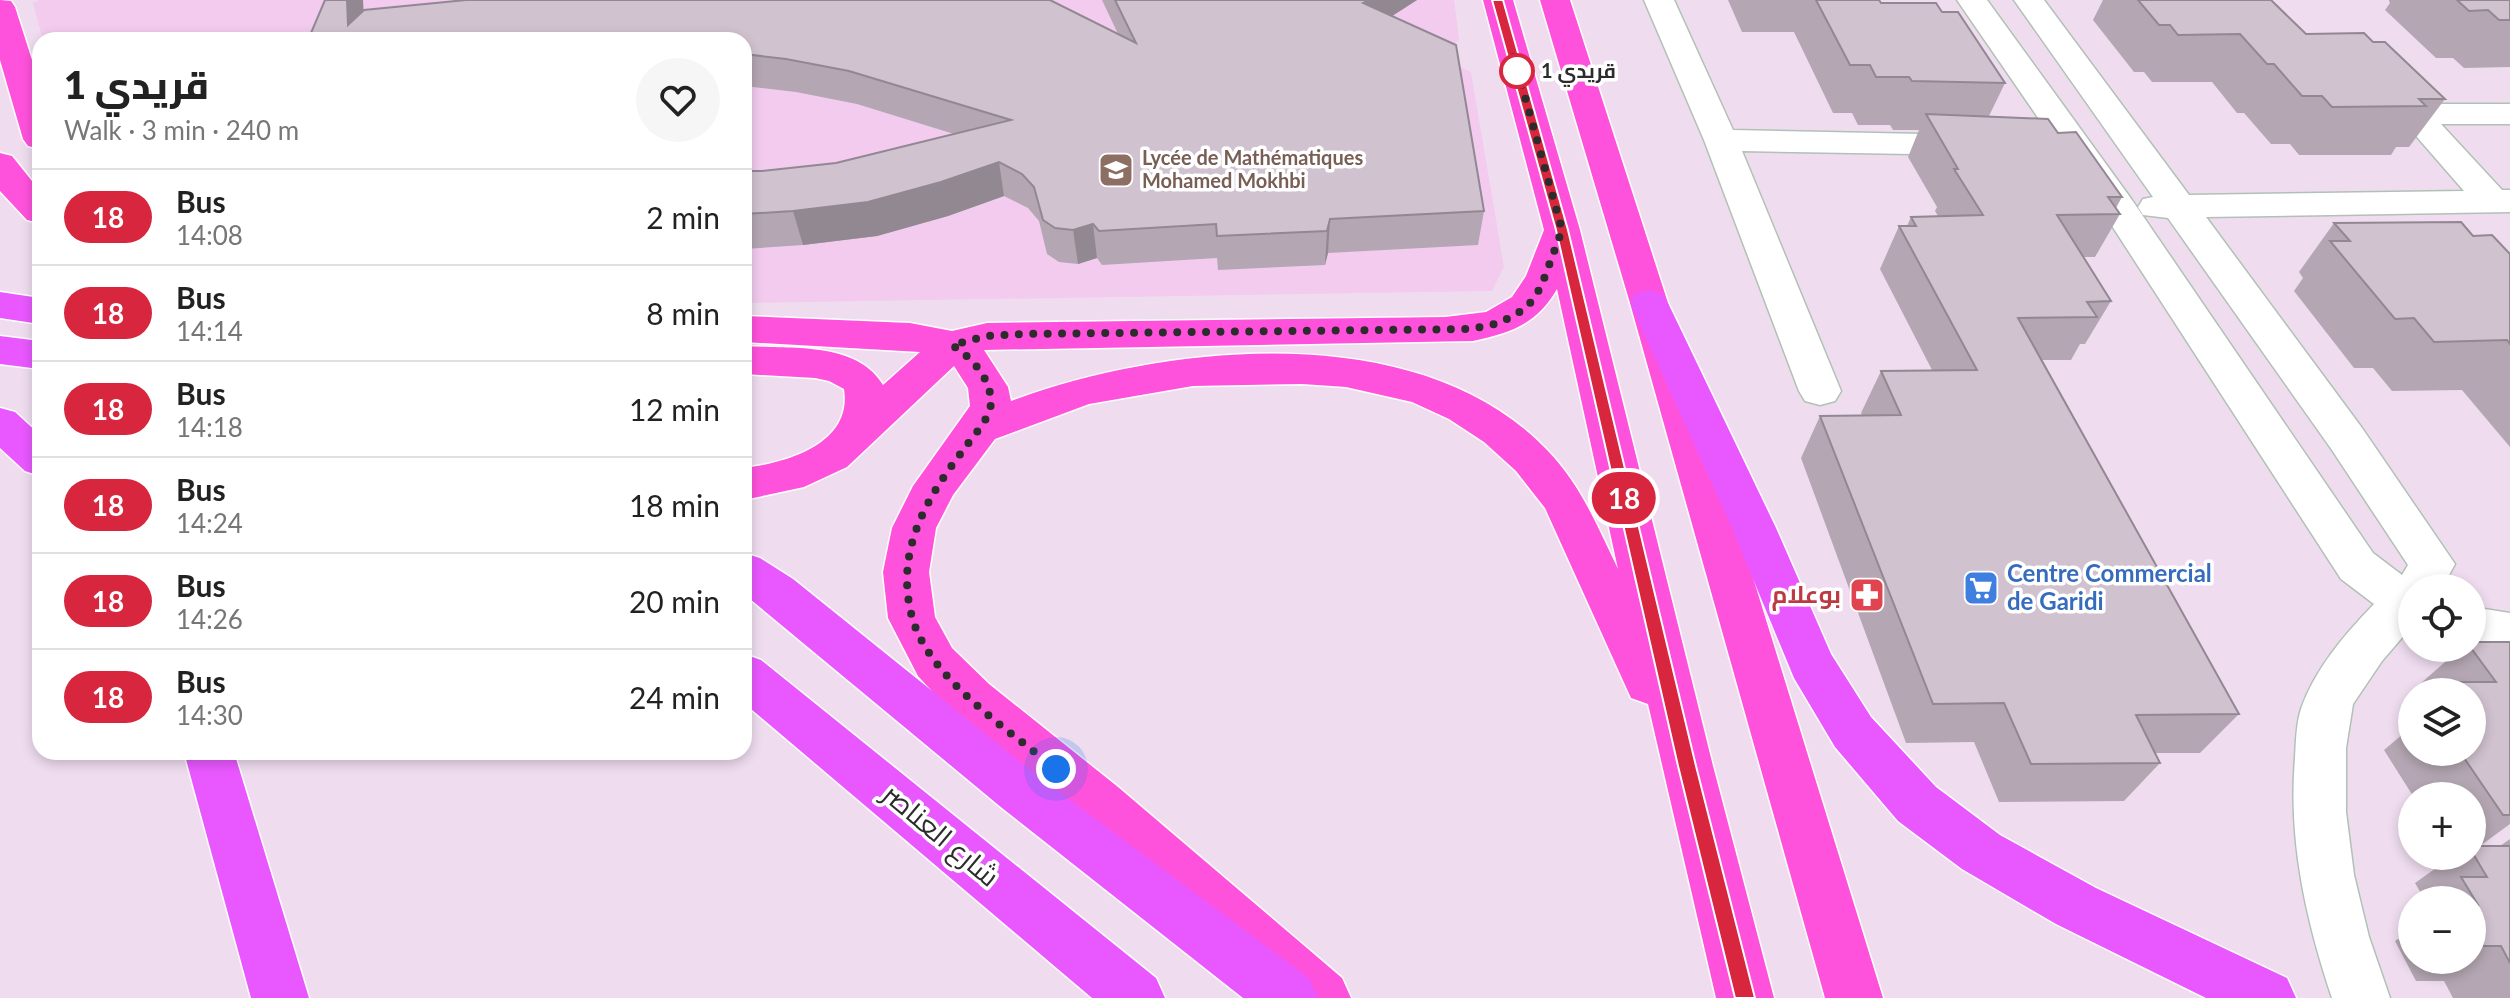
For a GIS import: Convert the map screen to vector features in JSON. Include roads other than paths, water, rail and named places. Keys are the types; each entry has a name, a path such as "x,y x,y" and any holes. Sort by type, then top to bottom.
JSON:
{"highway":[{"path":"1649,303 1754,528 1811,664 1853,732 1890,774 1917,804 1981,852 2076,906 2267,998"},
{"path":"0,305 32,310"},
{"path":"0,350 32,354"},
{"path":"0,423 32,453"},
{"path":"752,576 777,592 1020,792 1289,998"},
{"name":"شارع العناصر","path":"752,681 1136,998"},
{"path":"211,760 269,992"}],"main road":[{"path":"1498,0 1562,230 1687,766 1745,998"},
{"path":"1555,0 1649,303 1854,998"},
{"path":"0,7 32,113"},
{"path":"0,163 12,183 32,204"},
{"path":"752,482 802,470 844,446 952,345 987,336 1021,334 1471,329 1516,315 1531,302 1541,287 1562,230"},
{"path":"752,329 910,336 952,345 967,355 988,387 991,406 980,428 935,486 914,528 906,572 912,618 935,662 971,699 1099,804 1322,998"},
{"path":"752,361 825,367 851,374 865,390 866,400 856,433"},
{"path":"980,428 1085,391 1129,381 1220,369 1309,368 1368,374 1416,386 1450,400 1485,420 1528,456 1563,499 1687,766"}],"street":[{"path":"1659,0 1721,140 1820,391"},
{"path":"1972,0 2119,208 2357,566 2380,585 2398,591"},
{"path":"2029,0 2347,439 2432,564 2426,574"},
{"path":"2361,57 2501,202"},
{"path":"2415,114 2510,114"},
{"path":"1721,140 2076,146"},
{"path":"2119,208 2501,202"},
{"path":"2361,998 2343,948 2325,873 2318,778 2326,708 2357,655 2398,611"},
{"path":"2486,628 2510,632"}],"place":[{"name":"قريدي 1","path":"1517,71"},
{"name":"Lycée de Mathématiques Mohamed Mokhbi","path":"1116,170"},
{"name":"Centre Commercial de Garidi","path":"1981,588"},
{"name":"بوعلام","path":"1867,595"}]}
